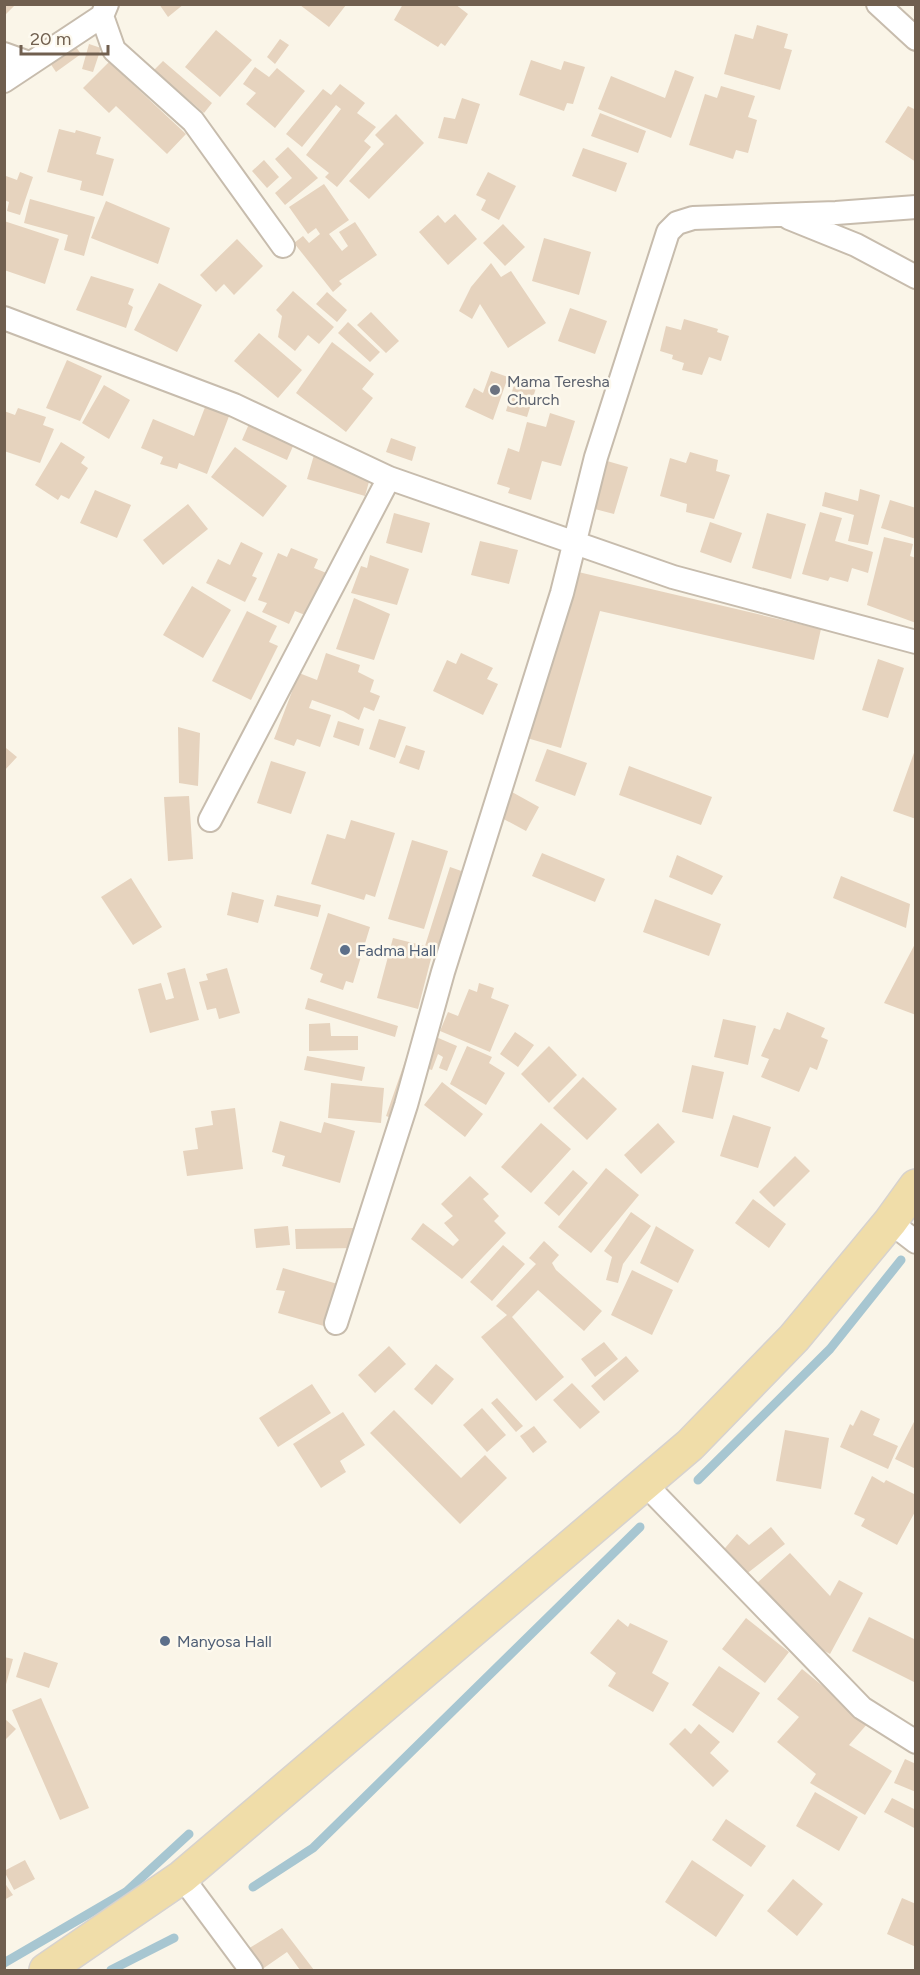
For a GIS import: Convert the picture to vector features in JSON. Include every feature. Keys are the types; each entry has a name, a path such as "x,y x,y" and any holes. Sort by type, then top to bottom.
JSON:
{"main road":[{"path":"46,1971 182,1877 690,1445 794,1338 903,1232 915,1186"}],"street":[{"path":"878,4 915,39"},
{"path":"4,81 104,10 114,50 193,121 283,246"},
{"path":"4,54 29,63"},
{"path":"336,1323 406,1105 442,972 562,594 596,457 668,232 677,223 693,218 915,207"},
{"path":"781,215 856,244 915,277"},
{"path":"4,318 234,405 389,478 673,577 915,642"},
{"path":"210,820 389,478"},
{"path":"645,1484 862,1708 915,1742"},
{"path":"182,1877 250,1971"}],"building":[{"path":"4,4 16,4 6,14"},
{"path":"159,4 184,4 168,17"},
{"path":"403,4 455,4 468,14 445,46 441,43 438,47 394,20"},
{"path":"300,5 346,5 329,27"},
{"path":"757,25 788,34 784,48 792,50 780,90 724,74 735,34 753,39"},
{"path":"216,30 252,60 220,97 185,67"},
{"path":"280,39 289,45 275,64 267,57"},
{"path":"71,40 81,54 56,72 46,57"},
{"path":"89,44 101,48 93,72 82,69"},
{"path":"531,60 561,70 564,61 585,67 573,104 567,103 564,111 519,95"},
{"path":"163,61 212,103 204,113 154,70"},
{"path":"109,62 186,134 167,154 116,106 109,113 83,88"},
{"path":"255,67 269,77 277,68 305,91 275,128 246,104 256,93 243,84"},
{"path":"675,70 694,77 671,138 598,109 611,76 665,98"},
{"path":"340,84 365,103 357,113 376,127 364,141 371,147 337,187 325,177 329,173 306,155 341,109 336,105 302,147 286,134 323,89 331,95"},
{"path":"721,86 755,96 748,117 757,120 748,153 736,150 733,159 689,145 705,94 717,98"},
{"path":"462,98 480,104 467,144 438,138 444,117 455,119"},
{"path":"908,106 916,110 916,162 885,142"},
{"path":"600,113 646,131 638,153 591,136"},
{"path":"396,114 424,143 369,199 349,181 384,144 375,135"},
{"path":"59,129 75,133 76,130 101,137 96,154 114,159 103,196 80,190 82,181 47,172"},
{"path":"288,147 318,178 285,205 275,193 292,178 275,159"},
{"path":"583,148 627,163 616,192 572,176"},
{"path":"264,160 279,177 267,188 252,171"},
{"path":"20,172 33,177 20,215 7,211 9,202 4,200 6,176 17,180"},
{"path":"488,172 516,186 499,220 481,210 486,200 476,195"},
{"path":"324,184 349,220 329,234 342,251 348,246 339,232 355,222 377,255 339,281 342,284 333,292 294,243 303,236 309,243 320,234 316,228 308,234 289,207"},
{"path":"30,199 95,217 84,256 64,250 68,235 24,223"},
{"path":"106,201 170,228 158,264 91,238"},
{"path":"455,214 477,239 448,265 419,232 438,215 445,223"},
{"path":"4,221 59,239 45,284 4,270"},
{"path":"503,224 525,247 505,266 483,243"},
{"path":"544,238 591,252 579,295 532,281"},
{"path":"237,239 263,266 234,295 224,284 216,292 200,275"},
{"path":"491,263 501,277 511,271 546,323 508,348 480,304 472,319 459,311 471,287"},
{"path":"91,276 134,289 128,304 133,307 126,328 76,310"},
{"path":"159,283 202,305 177,352 134,330"},
{"path":"293,291 334,327 319,344 308,335 295,351 278,337 282,316 276,310"},
{"path":"327,292 347,310 337,322 316,304"},
{"path":"570,308 607,321 595,354 558,341"},
{"path":"371,312 399,341 386,353 357,325"},
{"path":"684,319 718,329 717,332 729,336 721,361 709,357 702,375 682,370 684,363 672,359 673,355 660,351 666,326 681,330"},
{"path":"348,322 380,352 370,362 338,333"},
{"path":"259,333 302,370 278,398 234,361"},
{"path":"332,342 374,374 362,389 373,398 346,432 296,393"},
{"path":"67,360 102,376 80,421 46,408"},
{"path":"491,371 508,377 493,420 465,407 474,388 483,393"},
{"path":"515,382 536,388 527,417 506,411"},
{"path":"104,385 130,400 109,439 82,423"},
{"path":"207,402 231,411 207,474 179,463 177,469 160,464 163,457 141,448 153,419 194,436"},
{"path":"18,408 46,417 43,425 54,429 40,463 4,451 4,411 15,415"},
{"path":"550,413 575,421 561,466 542,461 531,500 508,493 510,488 497,484 508,448 519,452 527,422 546,427"},
{"path":"252,417 297,437 287,460 242,440"},
{"path":"391,438 416,447 412,461 386,452"},
{"path":"61,442 85,457 81,463 88,468 69,499 61,495 58,500 35,485"},
{"path":"235,447 287,486 263,517 211,477"},
{"path":"690,452 718,460 716,471 730,475 714,519 686,512 687,504 660,496 670,458 686,463"},
{"path":"314,455 372,471 365,496 307,479"},
{"path":"600,459 628,467 614,514 587,507"},
{"path":"860,489 880,495 868,545 848,541 854,515 822,506 825,492 858,501"},
{"path":"95,490 131,505 117,538 80,523"},
{"path":"890,500 916,508 916,539 881,528"},
{"path":"188,504 208,529 163,565 143,540"},
{"path":"820,512 842,518 835,541 873,552 868,573 852,568 848,582 830,577 828,581 802,574"},
{"path":"394,513 430,523 422,553 386,543"},
{"path":"767,513 806,524 791,579 752,568"},
{"path":"710,522 742,533 731,563 700,552"},
{"path":"884,537 913,544 910,556 916,558 916,623 867,605"},
{"path":"480,541 518,550 509,584 471,575"},
{"path":"241,542 263,553 252,576 257,578 245,602 206,583 218,559 230,565"},
{"path":"291,548 318,559 314,568 329,574 310,617 295,611 289,624 262,612 267,603 258,600 278,553 287,557"},
{"path":"370,555 409,569 397,605 351,593 361,566 367,568"},
{"path":"574,571 821,629 814,660 600,611 561,748 527,738"},
{"path":"192,586 231,610 203,658 163,635"},
{"path":"354,598 390,614 374,660 336,649"},
{"path":"247,611 277,626 269,642 278,646 251,700 212,681"},
{"path":"326,653 360,665 358,672 374,680 370,692 380,696 374,711 364,707 359,720 343,711 312,700 309,708 331,715 320,747 297,739 294,746 274,739 299,673 317,680"},
{"path":"461,653 493,668 487,679 498,684 483,715 433,691 447,660 456,664"},
{"path":"878,659 904,668 888,718 862,710"},
{"path":"379,719 406,727 395,758 369,749"},
{"path":"338,721 364,729 359,746 333,737"},
{"path":"178,727 200,733 198,786 179,783"},
{"path":"406,745 425,751 419,770 399,763"},
{"path":"6,748 17,757 4,771 4,750"},
{"path":"547,749 587,763 575,796 535,781"},
{"path":"916,750 916,819 893,811"},
{"path":"271,761 306,772 291,814 257,803"},
{"path":"629,766 712,797 701,825 619,795"},
{"path":"512,792 539,807 526,831 498,816"},
{"path":"189,796 193,859 168,861 164,797"},
{"path":"351,820 395,833 375,897 366,894 364,900 311,884 327,834 345,839"},
{"path":"412,840 448,851 424,929 388,919"},
{"path":"542,853 605,879 595,902 532,876"},
{"path":"677,855 723,876 712,895 669,877"},
{"path":"450,867 470,874 444,955 433,951 418,1009 377,998 393,938 425,946"},
{"path":"841,876 910,904 906,928 833,898"},
{"path":"131,878 162,927 133,945 101,897"},
{"path":"232,892 264,900 258,923 227,915"},
{"path":"277,895 321,905 318,917 274,906"},
{"path":"655,899 721,924 709,956 643,932"},
{"path":"328,913 370,927 353,983 346,981 343,990 320,982 323,974 310,969"},
{"path":"916,942 916,1015 884,1003"},
{"path":"185,968 199,1020 150,1033 138,989 161,983 166,1000 174,998 167,973"},
{"path":"227,968 240,1013 219,1019 216,1008 207,1010 199,982 208,980 206,974"},
{"path":"479,983 494,988 491,998 509,1005 490,1052 440,1031 448,1012 458,1016 469,989 477,992"},
{"path":"308,998 398,1026 395,1037 305,1009"},
{"path":"787,1012 825,1028 821,1037 828,1040 817,1070 810,1067 799,1092 761,1077 769,1059 761,1056 774,1028 780,1030"},
{"path":"723,1019 756,1026 748,1065 714,1057"},
{"path":"330,1023 331,1036 358,1036 358,1050 309,1051 309,1024"},
{"path":"515,1032 534,1045 518,1067 500,1054"},
{"path":"414,1035 394,1119 386,1116"},
{"path":"436,1037 457,1046 447,1071 439,1068 443,1057 438,1054 432,1070 422,1067"},
{"path":"467,1046 492,1057 489,1063 505,1073 486,1105 450,1084"},
{"path":"549,1046 577,1075 549,1103 521,1074"},
{"path":"307,1056 365,1067 362,1081 304,1070"},
{"path":"692,1065 724,1072 713,1119 682,1112"},
{"path":"583,1077 617,1109 587,1140 553,1108"},
{"path":"442,1082 483,1114 465,1137 424,1105"},
{"path":"331,1083 384,1088 381,1123 328,1118"},
{"path":"235,1108 243,1169 187,1176 183,1151 198,1149 195,1128 213,1125 211,1111"},
{"path":"733,1115 771,1127 758,1168 720,1156"},
{"path":"280,1121 321,1133 324,1122 355,1131 340,1183 282,1166 285,1156 272,1152"},
{"path":"541,1123 571,1149 531,1193 501,1167"},
{"path":"658,1123 675,1142 641,1174 624,1155"},
{"path":"795,1156 810,1171 774,1207 759,1192"},
{"path":"606,1168 639,1195 591,1253 558,1227"},
{"path":"573,1170 588,1183 559,1216 544,1203"},
{"path":"470,1176 489,1194 483,1199 499,1216 494,1221 506,1233 462,1279 411,1239 423,1223 453,1246 459,1240 444,1223 453,1216 441,1204"},
{"path":"753,1199 786,1224 769,1248 735,1223"},
{"path":"631,1212 651,1226 623,1264 618,1283 606,1280 612,1257 604,1251"},
{"path":"288,1226 290,1245 256,1248 254,1229"},
{"path":"656,1226 694,1250 678,1283 640,1263"},
{"path":"354,1228 355,1248 296,1249 295,1229"},
{"path":"544,1241 559,1255 552,1263 556,1270 602,1311 584,1331 538,1290 512,1317 564,1377 536,1401 481,1337 507,1315 496,1306 536,1264 529,1258"},
{"path":"503,1245 525,1264 492,1301 470,1282"},
{"path":"283,1268 341,1285 331,1328 278,1313 285,1291 276,1290"},
{"path":"632,1270 673,1290 652,1335 611,1315"},
{"path":"604,1342 618,1359 595,1377 581,1359"},
{"path":"389,1346 406,1364 375,1393 358,1375"},
{"path":"626,1356 639,1371 604,1401 591,1386"},
{"path":"436,1364 454,1379 432,1405 414,1389"},
{"path":"572,1383 600,1412 580,1429 553,1400"},
{"path":"312,1384 331,1413 278,1447 259,1418"},
{"path":"497,1398 523,1426 516,1432 491,1403"},
{"path":"482,1408 506,1435 487,1452 463,1425"},
{"path":"394,1410 461,1478 485,1455 507,1478 460,1524 370,1433"},
{"path":"861,1410 880,1419 873,1435 898,1446 888,1469 840,1447 850,1424 853,1426"},
{"path":"343,1412 365,1445 340,1461 346,1472 321,1488 293,1444"},
{"path":"916,1418 916,1469 895,1459"},
{"path":"534,1426 547,1442 533,1453 520,1436"},
{"path":"785,1430 829,1438 821,1489 776,1481"},
{"path":"872,1476 884,1483 886,1480 916,1495 916,1510 897,1545 861,1526 865,1519 854,1514"},
{"path":"771,1527 785,1544 745,1575 720,1554 737,1534 749,1545"},
{"path":"790,1553 830,1596 839,1580 863,1593 830,1654 806,1641 757,1583"},
{"path":"869,1617 916,1640 916,1683 852,1651"},
{"path":"746,1618 789,1652 765,1683 722,1649"},
{"path":"618,1619 628,1627 630,1623 668,1641 652,1673 669,1683 653,1712 608,1686 616,1673 590,1653"},
{"path":"24,1652 58,1663 49,1688 16,1677"},
{"path":"4,1657 13,1659 5,1688 4,1688"},
{"path":"719,1666 760,1693 733,1733 692,1705"},
{"path":"802,1669 868,1723 849,1745 892,1771 865,1815 810,1783 816,1774 777,1742 799,1717 777,1699"},
{"path":"41,1698 89,1808 60,1820 12,1710"},
{"path":"4,1718 16,1729 4,1741"},
{"path":"699,1724 720,1742 710,1753 729,1771 713,1787 669,1744 685,1728 691,1734"},
{"path":"905,1759 916,1764 916,1792 894,1783"},
{"path":"815,1792 858,1817 839,1851 796,1826"},
{"path":"892,1798 916,1810 916,1829 884,1812"},
{"path":"726,1819 766,1846 751,1867 712,1840"},
{"path":"25,1860 35,1879 14,1890 4,1871"},
{"path":"692,1860 744,1895 716,1937 665,1902"},
{"path":"793,1879 823,1904 797,1936 767,1911"},
{"path":"4,1882 13,1895 4,1900"},
{"path":"902,1898 916,1904 916,1947 887,1934"},
{"path":"282,1928 314,1970 300,1970 287,1952 261,1970 238,1955"}],"waterway":[{"path":"698,1480 830,1349 901,1260"},
{"path":"253,1887 313,1848 640,1527"},
{"path":"4,1963 126,1892 189,1834"},
{"path":"111,1970 174,1938"}],"place":[{"name":"Mama Teresha Church","path":"495,390"},
{"name":"Fadma Hall","path":"345,950"},
{"name":"Manyosa Hall","path":"165,1641"}]}
